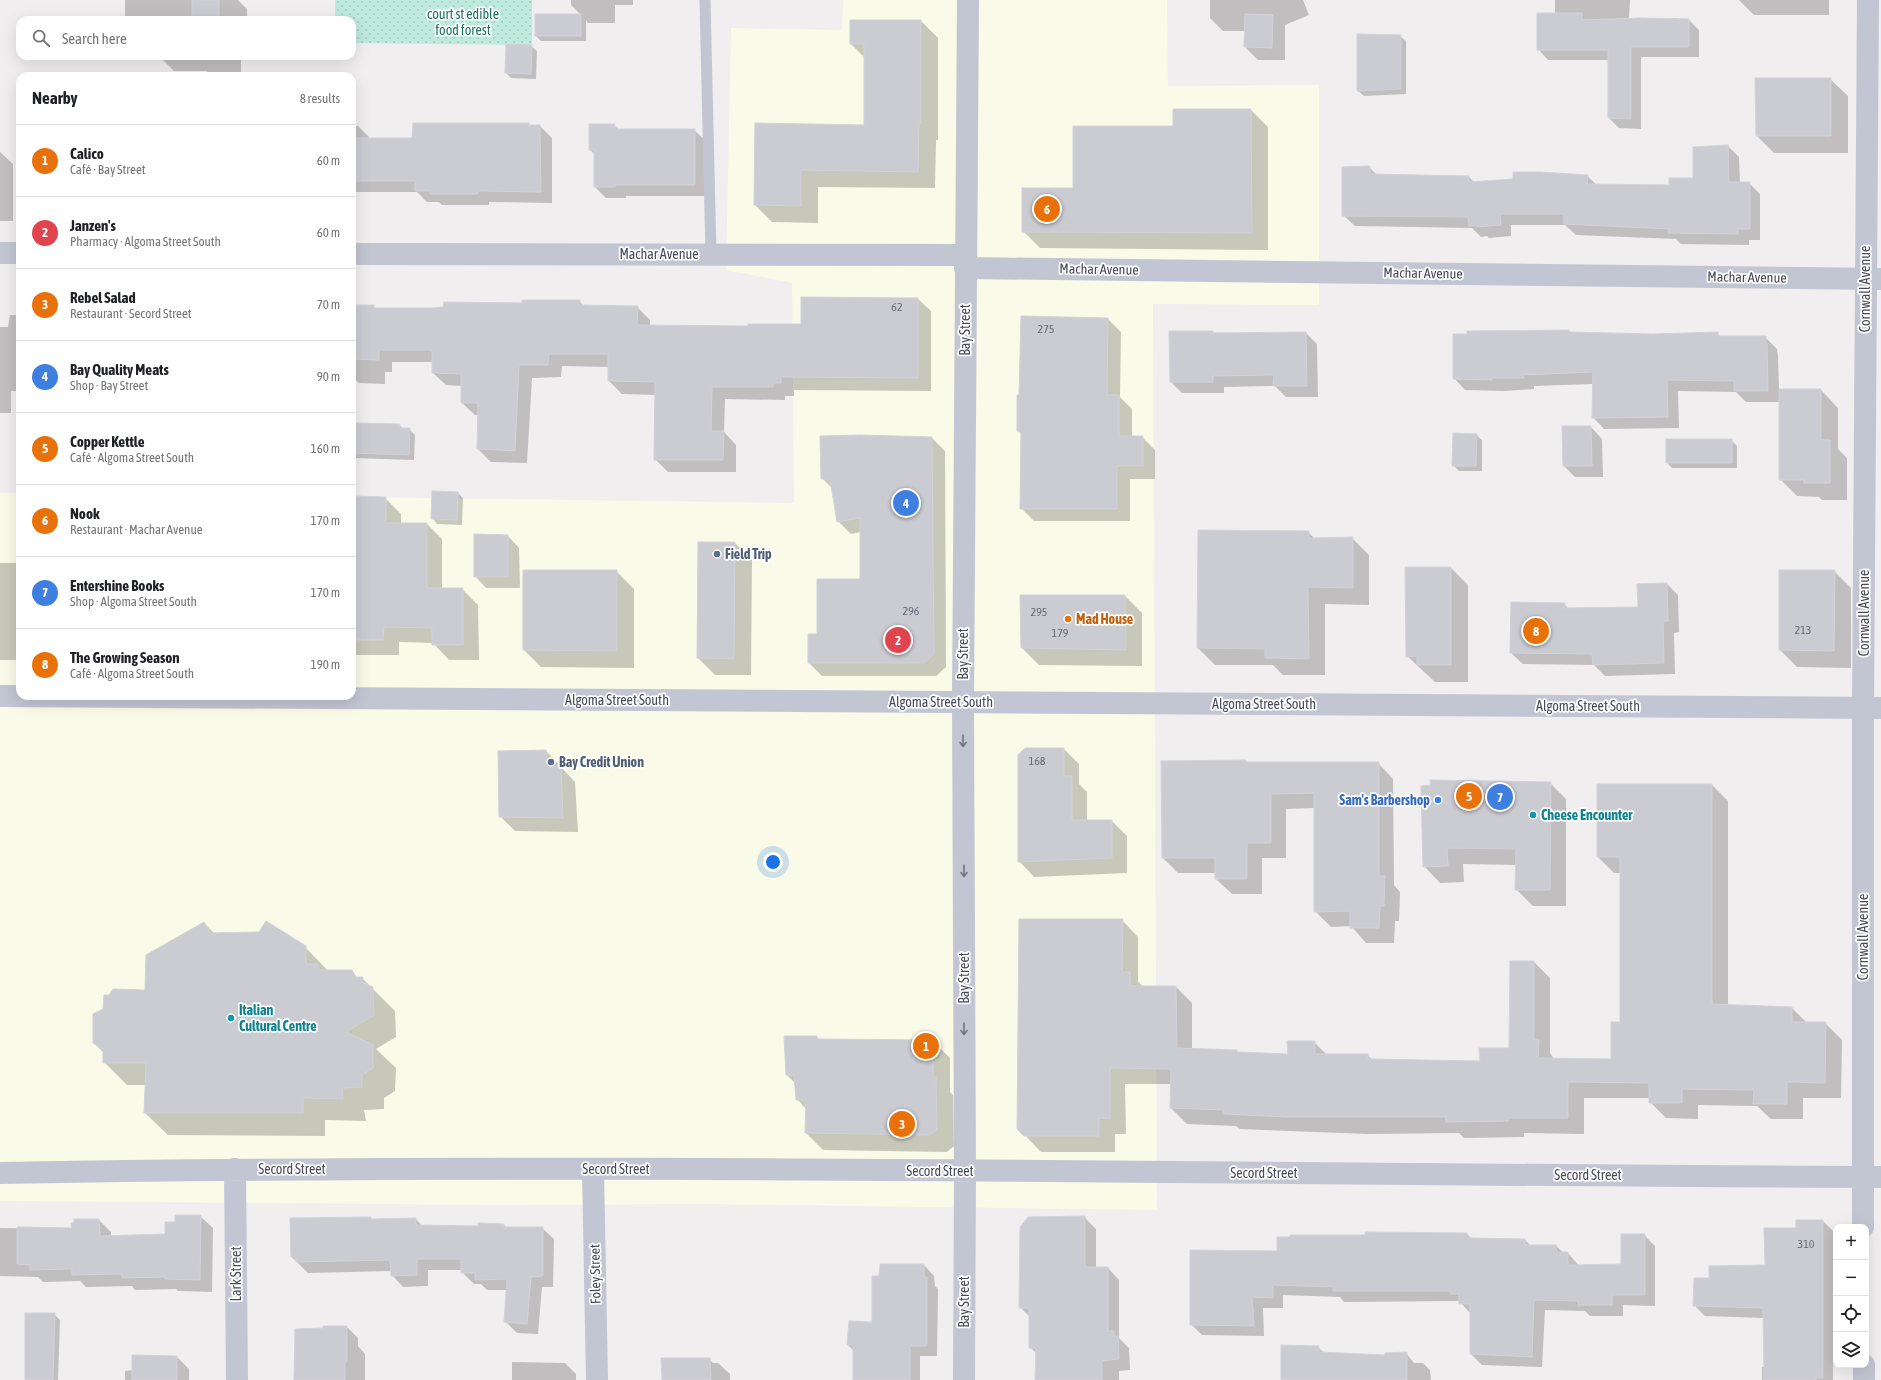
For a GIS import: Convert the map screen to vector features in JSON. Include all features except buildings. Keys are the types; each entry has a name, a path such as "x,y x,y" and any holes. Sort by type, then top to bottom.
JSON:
{"street":[{"name":"Bay Street","path":"964,1380 965,1171 963,702 968,0"},
{"name":"Cornwall Avenue","path":"1864,1224 1872,1177 1873,279 1868,0"},
{"path":"0,253 16,253"},
{"name":"Machar Avenue","path":"356,254 711,254 965,261 1873,279"},
{"name":"Algoma Street South","path":"0,696 16,696"},
{"name":"Algoma Street South","path":"356,698 1872,708"},
{"name":"Secord Street","path":"0,1173 235,1169 593,1169 1872,1177"},
{"name":"Lark Street","path":"235,1169 237,1380"},
{"name":"Foley Street","path":"593,1169 597,1380"},
{"path":"1864,1368 1864,1380"}],"lane":[{"path":"705,0 711,254"}],"shaded area":[{"path":"843,0 1167,0 1168,86 1319,85 1319,305 1153,304 1157,1210 701,1204 491,1205 0,1201 0,493 16,493 16,700 356,700 356,497 794,503 792,283 726,270 731,28 842,30"}],"green space":[{"name":"court st edible food forest","path":"335,0 532,0 532,45 356,43 356,16 335,16"}],"place":[{"name":"Nook","path":"1047,209"},
{"name":"Bay Quality Meats","path":"906,503"},
{"name":"Field Trip","path":"717,554"},
{"name":"Mad House","path":"1068,619"},
{"name":"The Growing Season","path":"1536,631"},
{"name":"Janzen's","path":"898,640"},
{"name":"Bay Credit Union","path":"551,762"},
{"name":"Copper Kettle","path":"1469,796"},
{"name":"Entershine Books","path":"1500,797"},
{"name":"Sam's Barbershop","path":"1438,800"},
{"name":"Cheese Encounter","path":"1533,815"},
{"name":"Italian Cultural Centre","path":"231,1018"},
{"name":"Calico","path":"926,1046"},
{"name":"Rebel Salad","path":"902,1124"}]}
